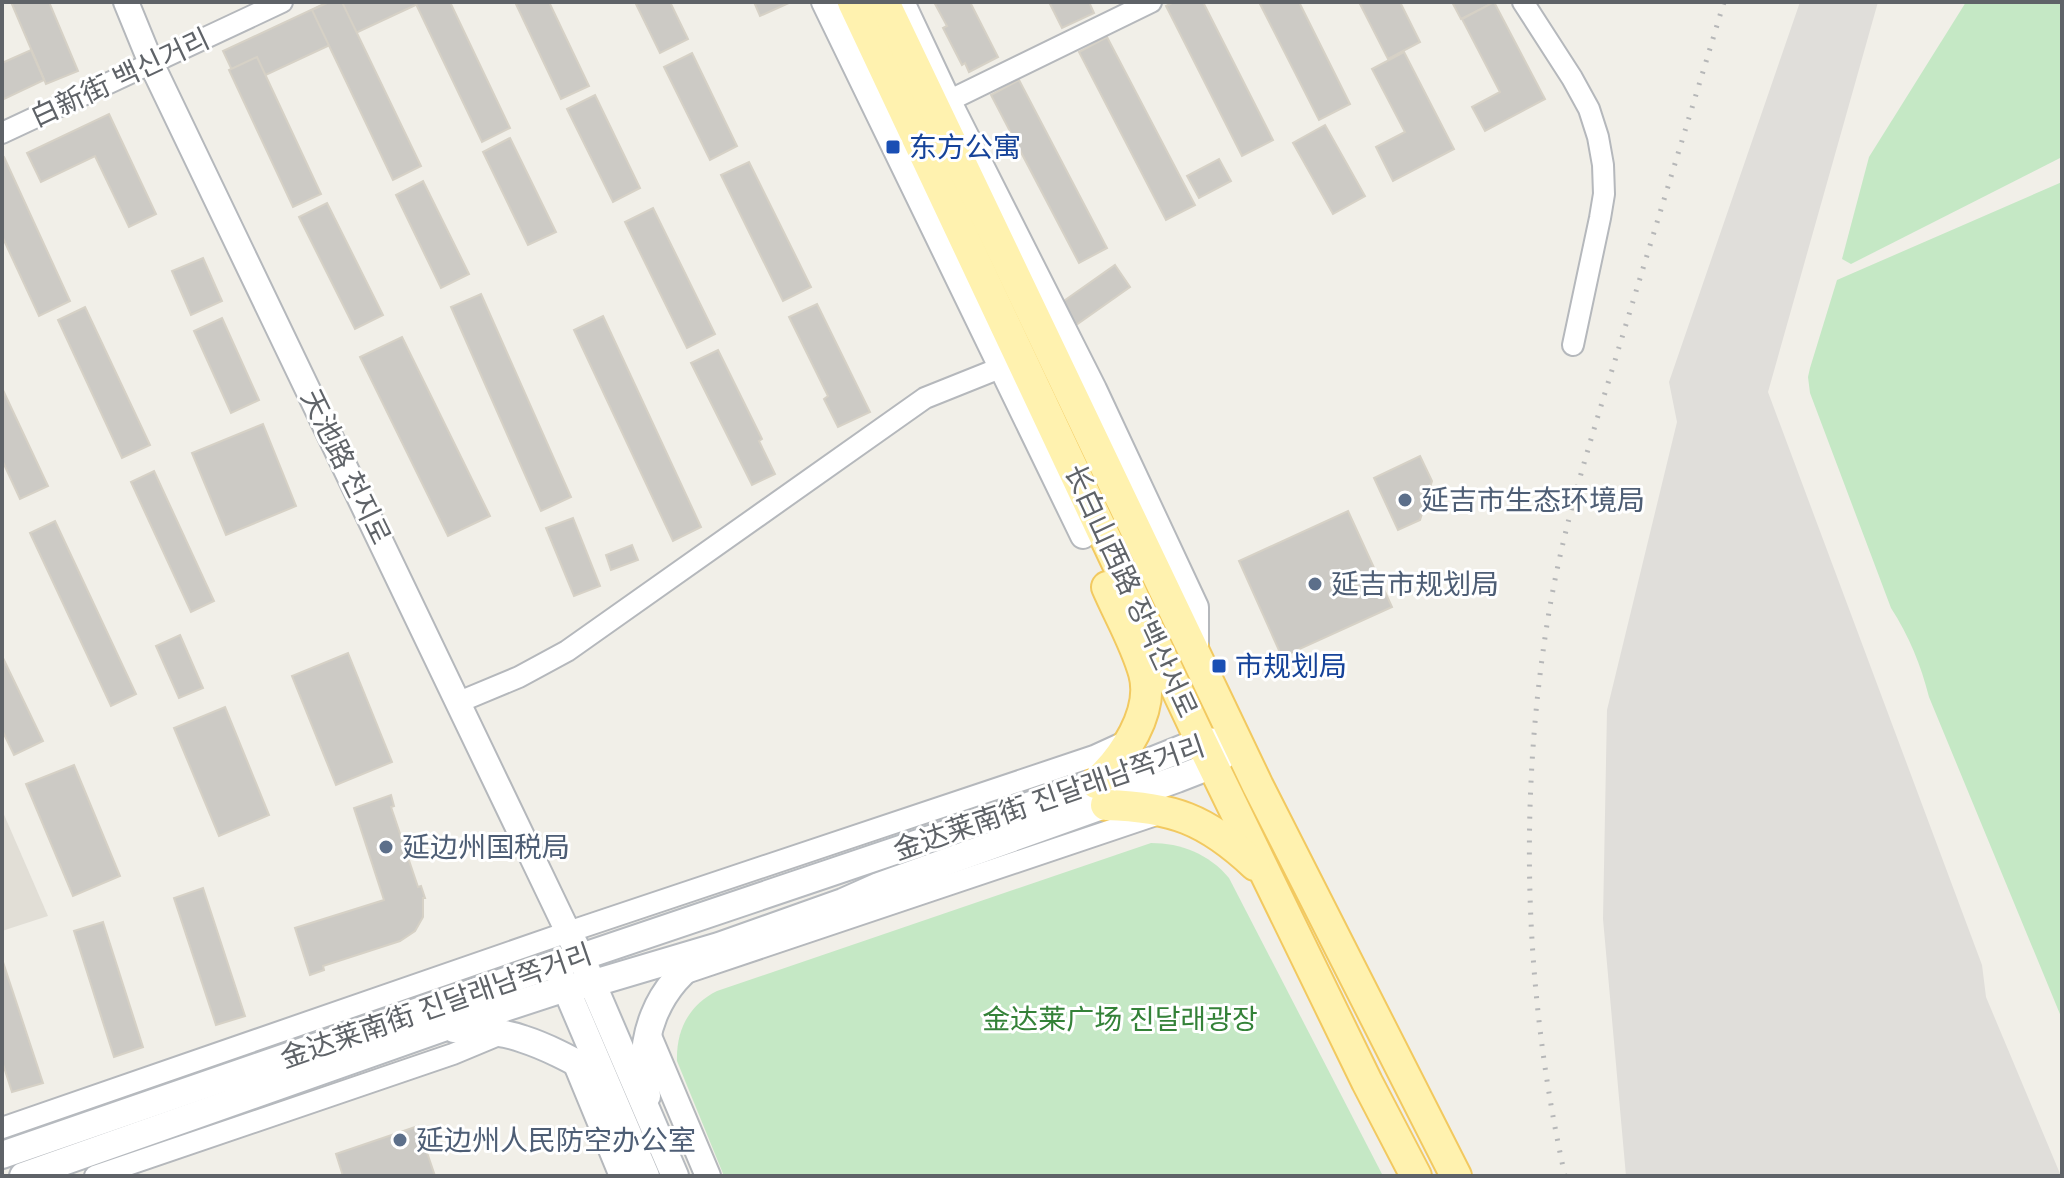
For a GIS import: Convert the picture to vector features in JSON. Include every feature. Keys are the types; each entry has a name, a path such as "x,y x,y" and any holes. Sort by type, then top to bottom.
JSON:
{"main road":[{"name":"长白山西路 장백산서로","path":"853,2 1011,363 1088,499 1265,874 1416,1176"},
{"name":"长白山西路 장백산서로","path":"884,2 942,104 1237,742 1456,1176"},
{"path":"1088,499 1083,536 1145,675 1146,696 1141,718 1109,771 1101,794 1190,818 1233,844 1265,874 1295,859"},
{"name":"金达莱南街 진달래남쪽거리","path":"23,1176 443,1028 719,946 843,902 1101,794 1237,742"},
{"name":"金达莱南街 진달래남쪽거리","path":"2,1155 555,964 1101,794"},
{"path":"555,964 568,932"},
{"name":"天池路 천지로","path":"568,932 581,957 579,986 603,1077 646,1176"},
{"path":"651,1122 644,1079 648,1034 654,1013 685,969 719,946"},
{"name":"天池路 천지로","path":"555,964 579,986 651,1122 675,1176"},
{"path":"443,1028 521,1038 603,1077"}],"street":[{"name":"天池路 천지로","path":"126,2 151,63 568,932"},
{"name":"白新街 백신거리","path":"2,133 282,2"},
{"name":"长白山西路 장백산서로","path":"824,2 1011,363 1083,536"},
{"name":"长白山西路 장백산서로","path":"902,2 942,104"},
{"path":"942,104 1151,2"},
{"path":"1523,2 1589,109 1603,165 1604,194 1600,218 1573,345"},
{"path":"459,702 519,677 567,651 925,398 1011,363"},
{"name":"金达莱南街 진달래남쪽거리","path":"2,1128 568,932 1094,756 1131,739"},
{"name":"金达莱南街 진달래남쪽거리","path":"681,975 1166,811"},
{"name":"金达莱南街 진달래남쪽거리","path":"95,1176 438,1059 501,1034"},
{"path":"648,1034 708,1176"},
{"path":"575,1062 622,1176"}],"shaded area":[{"path":"1800,2 1878,2 1768,392 1982,965 1986,997 2061,1176 1626,1176 1603,919 1607,710 1677,422 1669,382"},
{"path":"2,810 48,916 2,931"}],"green space":[{"path":"1966,2 2062,2 2062,157 1851,264 1842,259 1869,157"},
{"path":"2062,182 2062,1019 1929,697 1914,651 1891,608 1810,393 1808,377 1837,280"},
{"name":"金达莱广场 진달래광장","path":"1151,843 1173,845 1203,856 1229,878 1383,1176 724,1176 677,1061 682,1029 699,1003 717,991"}],"building":[{"path":"11,2 49,2 78,71 46,84"},
{"path":"328,2 422,2 240,87 223,51"},
{"path":"329,2 342,2 421,166 393,180 312,10"},
{"path":"415,2 450,2 510,128 482,142"},
{"path":"515,2 549,2 589,86 561,99"},
{"path":"635,2 670,2 688,39 660,53"},
{"path":"754,2 791,2 760,16"},
{"path":"934,2 970,2 998,57 969,72 965,63 962,65 943,28 947,26"},
{"path":"1049,2 1089,2 1094,13 1062,28"},
{"path":"1174,2 1203,2 1273,140 1242,156 1166,6"},
{"path":"1259,2 1299,2 1350,104 1319,120"},
{"path":"1359,2 1400,2 1420,42 1388,59"},
{"path":"1452,2 1492,2 1493,3 1461,19"},
{"path":"1494,2 1545,99 1485,131 1472,107 1500,92 1462,19"},
{"path":"1107,37 1195,205 1166,220 1079,52"},
{"path":"31,50 44,80 2,100 2,63"},
{"path":"1404,52 1454,149 1393,181 1376,147 1405,132 1372,69"},
{"path":"692,53 737,146 710,160 664,67"},
{"path":"257,57 321,194 293,207 229,70"},
{"path":"1019,80 1107,248 1079,263 991,95"},
{"path":"595,95 640,188 613,202 567,109"},
{"path":"109,114 156,214 129,227 95,156 41,182 27,153"},
{"path":"1325,125 1365,196 1333,214 1293,143"},
{"path":"510,138 556,232 528,245 483,152"},
{"path":"4,157 70,301 39,316 2,236"},
{"path":"1219,159 1231,181 1199,198 1187,176"},
{"path":"749,162 811,287 783,301 721,175"},
{"path":"423,181 469,274 441,288 396,195"},
{"path":"327,203 383,315 355,329 299,217"},
{"path":"653,208 715,334 687,348 625,222"},
{"path":"203,258 222,301 191,315 172,271"},
{"path":"1115,265 1130,287 1076,325 1061,303"},
{"path":"481,294 571,497 541,511 451,307"},
{"path":"817,304 870,412 838,427 824,399 828,396 789,317"},
{"path":"85,307 150,445 122,458 58,320"},
{"path":"603,316 701,527 673,541 574,330"},
{"path":"222,318 259,400 231,413 194,331"},
{"path":"402,337 490,516 448,536 360,357"},
{"path":"718,350 762,439 759,441 775,474 752,485 691,363"},
{"path":"2,388 48,486 20,499 2,460"},
{"path":"263,424 296,506 226,535 192,453"},
{"name":"延吉市生态环境局","path":"1420,456 1432,481 1420,520 1398,530 1374,478"},
{"path":"154,471 214,601 191,612 131,482"},
{"name":"延吉市规划局","path":"1348,511 1392,607 1282,657 1239,561"},
{"path":"573,518 600,586 574,596 546,528"},
{"path":"55,521 136,694 111,706 30,533"},
{"path":"632,545 638,560 611,570 606,555"},
{"path":"180,635 203,688 179,698 156,646"},
{"path":"348,653 392,762 336,785 292,676"},
{"path":"3,658 43,741 14,755 2,730"},
{"path":"225,707 269,815 219,836 174,728"},
{"path":"74,765 120,876 73,896 26,784"},
{"name":"延边州国税局","path":"391,795 394,806 391,807 418,887 421,886 425,898 423,917 415,931 400,941 323,966 324,970 310,975 295,928 384,900 354,808"},
{"path":"203,888 245,1016 216,1025 174,898"},
{"path":"103,922 143,1047 114,1057 74,931"},
{"path":"2,959 43,1083 12,1092 2,1061"},
{"name":"延边州人民防空办公室","path":"418,1126 435,1176 343,1176 336,1154"}],"railway":[{"path":"1565,1176 1541,1036 1530,895 1530,824 1539,682 1549,612 1572,506 1724,2"}],"place":[{"name":"东方公寓","path":"893,147"},
{"name":"延吉市生态环境局","path":"1405,500"},
{"name":"延吉市规划局","path":"1315,584"},
{"name":"市规划局","path":"1219,666"},
{"name":"延边州国税局","path":"386,847"},
{"name":"延边州人民防空办公室","path":"400,1140"}]}
